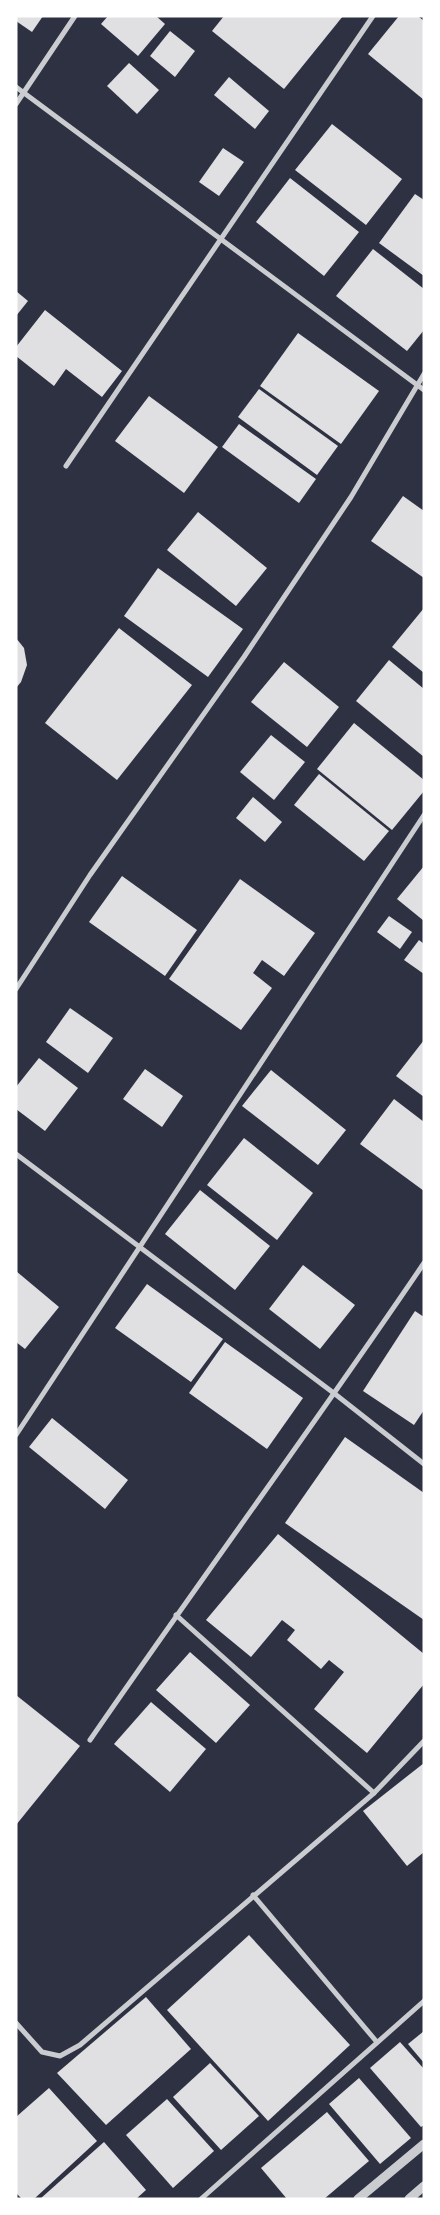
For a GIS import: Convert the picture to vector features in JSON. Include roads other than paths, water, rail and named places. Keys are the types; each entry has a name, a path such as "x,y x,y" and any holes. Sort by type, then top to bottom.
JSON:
{"street":[{"path":"16,104 75,16"},
{"path":"66,466 372,16"},
{"path":"16,87 424,390"},
{"path":"16,989 90,876 244,657 346,506 424,374"},
{"path":"16,1435 424,816"},
{"path":"16,1154 335,1394 424,1464"},
{"path":"90,1740 176,1615 335,1394 424,1263"},
{"path":"176,1615 374,1793"},
{"path":"16,2023 42,2052 60,2056 80,2045 374,1793 424,1741"},
{"path":"253,1895 376,2041"},
{"path":"202,2199 376,2041 424,2001"},
{"path":"358,2199 424,2144"},
{"path":"409,2199 424,2186"}]}
